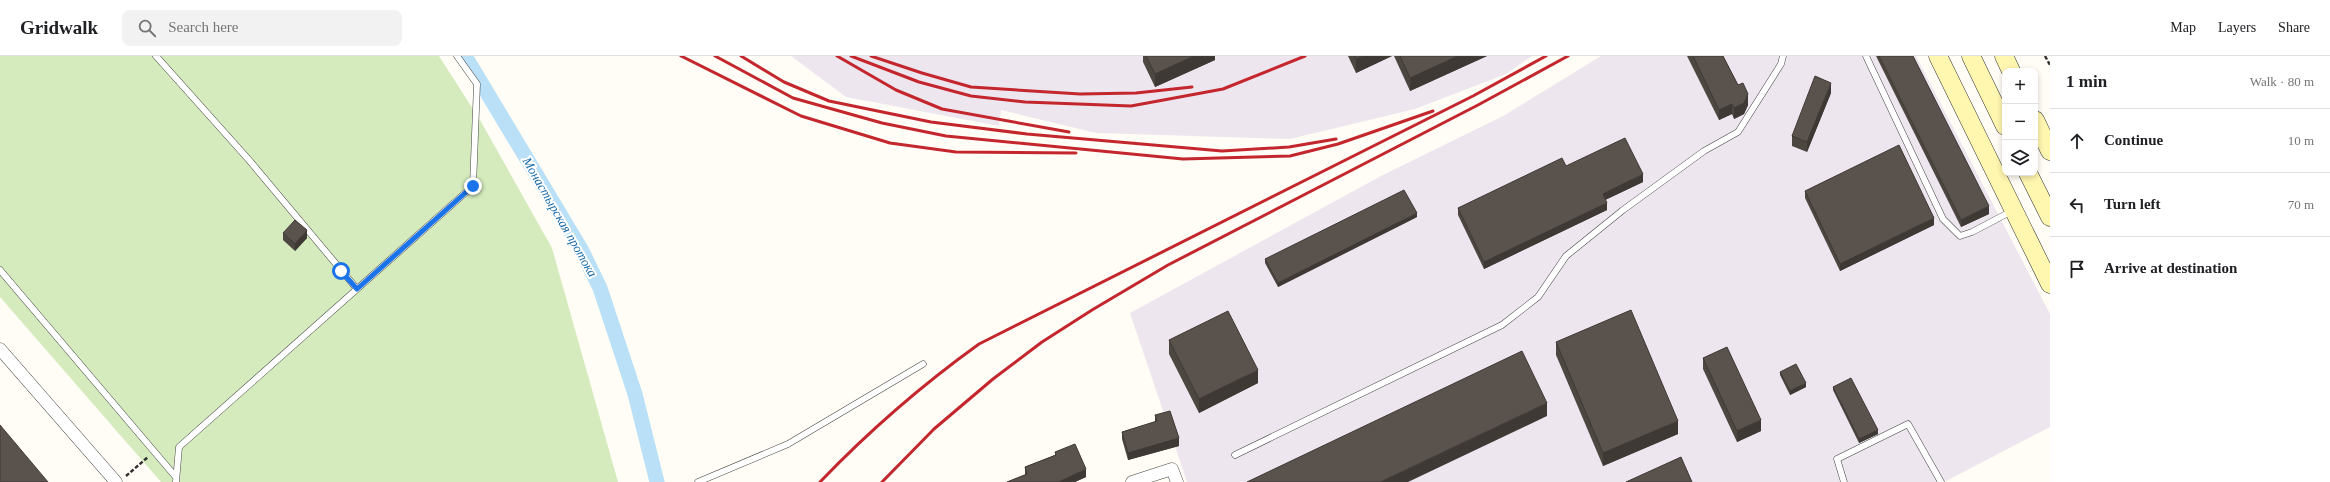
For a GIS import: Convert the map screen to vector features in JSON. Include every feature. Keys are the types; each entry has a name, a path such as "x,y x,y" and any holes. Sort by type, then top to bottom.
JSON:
{"main road":[{"path":"1938,56 2050,284"},
{"path":"1971,56 2002,120"},
{"path":"2004,56 2010,68"},
{"path":"2038,126 2050,152"},
{"path":"2030,176 2050,217"}],"street":[{"path":"0,349 116,482"},
{"path":"1132,482 1172,469 1177,482"}],"lane":[{"path":"156,56 249,160 357,289"},
{"path":"175,479 179,447 473,186 477,84 457,56"},
{"path":"1235,456 1502,325 1538,297 1566,256 1623,210 1704,150 1738,132 1784,56"},
{"path":"1866,56 1943,219 1960,236 1972,232 2014,210"},
{"path":"0,270 154,451 175,479"},
{"path":"700,481 788,444 923,364"},
{"path":"1844,482 1837,458 1908,424 1941,482"}],"path":[{"path":"2045,56 2050,65"},
{"path":"130,472 154,451"}],"shaded area":[{"path":"791,56 1532,56 1506,74 1415,109 1290,139 1096,133 1001,110 999,126 846,97"},
{"path":"1601,56 1916,56 2050,314 2050,427 1944,482 1187,482 1130,313 1381,176 1505,115"}],"green space":[{"path":"0,56 439,56 480,120 552,248 618,482 161,482 0,297"}],"building":[{"path":"1146,56 1194,56 1155,74"},
{"path":"1355,56 1364,56 1356,59"},
{"path":"1400,56 1458,56 1410,78"},
{"path":"1693,56 1723,56 1738,85 1743,83 1748,94 1744,103 1734,108 1732,104 1719,110"},
{"path":"1879,56 1913,56 1989,206 1961,220"},
{"path":"1815,76 1831,83 1807,142 1792,136"},
{"path":"1625,138 1643,174 1603,194 1607,203 1484,262 1458,208 1562,158 1566,166"},
{"path":"1899,145 1934,218 1840,264 1805,191"},
{"path":"1404,190 1417,213 1278,283 1265,259"},
{"path":"295,220 307,230 295,244 283,233"},
{"path":"1631,310 1678,421 1603,453 1556,342"},
{"path":"1228,311 1258,370 1199,399 1169,340"},
{"path":"1727,347 1761,420 1737,431 1703,358"},
{"path":"1522,351 1547,403 1380,482 1247,482"},
{"path":"1796,364 1806,383 1790,391 1780,372"},
{"path":"1851,378 1878,430 1859,439 1833,387"},
{"path":"1170,411 1179,438 1128,453 1122,432 1157,421 1155,415"},
{"path":"0,425 48,482 0,482"},
{"path":"1075,444 1086,469 1059,482 1007,482 1027,474 1025,467 1056,455 1055,452"},
{"path":"1681,457 1692,482 1626,482"}],"waterway":[{"name":"Монастырская протока","path":"465,56 581,249 600,288 635,394 657,482"}],"railway":[{"path":"681,56 801,116 890,143 956,152 1076,153"},
{"path":"715,56 793,98 882,123 946,136 1183,159 1290,156 1338,144 1433,111"},
{"path":"741,56 784,82 829,101 931,122 1027,134 1222,151 1289,147 1336,139"},
{"path":"837,56 896,90 942,109 1069,132"},
{"path":"851,56 919,82 971,96 1025,102 1131,106 1223,89 1305,56"},
{"path":"871,56 971,87 1080,94 1136,93 1192,87"},
{"path":"820,482 896,409 979,344 1473,96 1546,56"},
{"path":"882,482 934,429 993,379 1042,342 1092,310 1168,265 1478,105 1568,56"}],"route":[{"path":"341,271 357,289 473,186"}]}
